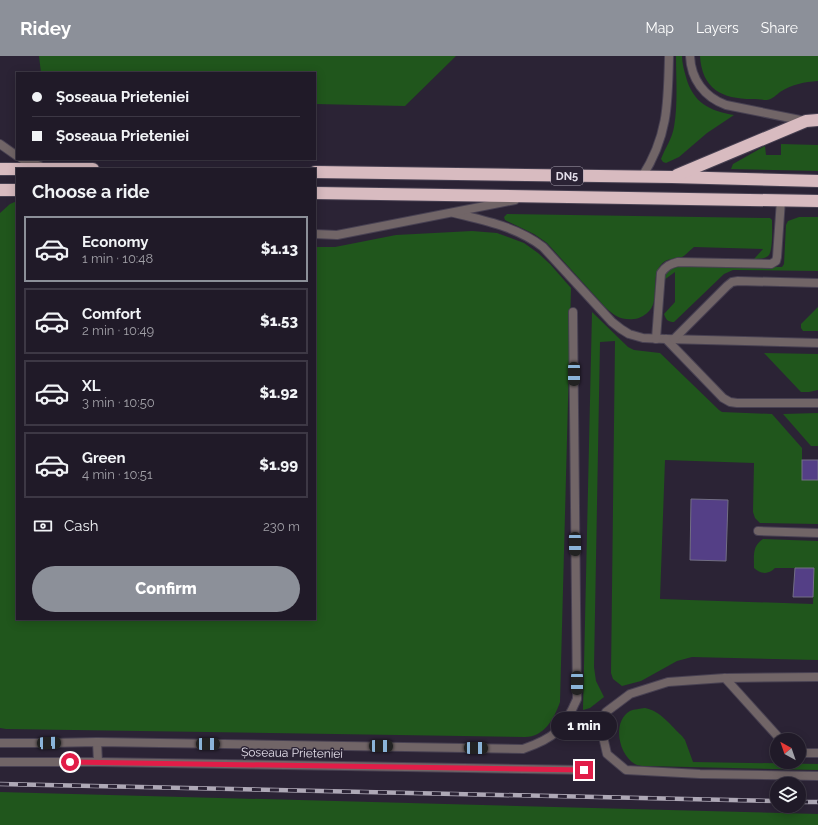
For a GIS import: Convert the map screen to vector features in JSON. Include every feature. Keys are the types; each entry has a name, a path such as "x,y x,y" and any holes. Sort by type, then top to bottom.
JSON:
{"highway":[{"name":"DN5","path":"672,177 812,121"},
{"path":"0,168 45,168"},
{"name":"DN5","path":"316,172 672,177 818,182"},
{"path":"1,192 16,190"},
{"name":"DN5","path":"316,193 818,201"}],"lane":[{"path":"642,177 658,148 664,126 667,103 669,56"},
{"path":"690,56 694,74 699,85 710,98 726,105 812,121"},
{"path":"0,144 9,152 16,156"},
{"path":"25,160 45,168"},
{"path":"316,234 337,235 535,196"},
{"path":"656,339 661,273 665,267 678,262 772,264 776,261 777,257 781,200"},
{"path":"454,213 505,227 531,238 543,248 612,322 629,334 643,338 656,339 818,343"},
{"path":"670,339 732,282 818,283"},
{"path":"0,742 97,742 523,749 546,740 559,730 569,717 577,699 573,312"},
{"path":"670,339 723,398 730,402 818,403"},
{"path":"758,531 818,532"},
{"path":"818,677 725,678 668,682 630,694 606,712 602,732 607,754 626,770 700,774 818,776"},
{"path":"725,678 775,733"},
{"path":"97,742 98,762"},
{"path":"806,753 818,752"},
{"name":"Șoseaua Prieteniei","path":"0,762 98,762 584,770"}],"green space":[{"path":"39,56 456,56 405,106 316,104 316,72 41,72"},
{"path":"676,56 682,56 689,86 698,99 710,108 734,115 707,133 679,157 666,163 661,159 672,136 674,127 676,100"},
{"path":"700,56 818,56 818,81 794,85 767,100 741,99 723,94 709,84 705,77"},
{"path":"781,144 818,145 818,171 731,169 733,164 765,146 766,155 781,155"},
{"path":"16,201 16,620 316,620 316,247 335,247 396,235 472,231 497,233 524,243 550,264 571,288 560,702 555,715 547,726 538,734 525,737 0,728 0,213 10,204"},
{"path":"507,214 770,218 772,220 771,248 768,256 754,259 763,249 694,247 682,257 667,260 662,263 657,272 653,306 643,316 635,319 626,319 616,316 606,308 547,243 534,234 505,220 504,217"},
{"path":"799,217 818,217 818,271 733,270 724,274 674,322 666,319 664,314 675,302 675,272 664,280 665,276 671,269 684,266 782,267 784,264 786,225 788,221"},
{"path":"818,307 818,331 803,331 801,324"},
{"path":"592,312 628,347 634,350 660,353 722,412 772,414 802,448 802,479 818,480 818,524 760,523 755,518 753,512 754,463 665,460 660,599 813,604 814,568 775,568 767,573 759,572 754,568 754,555 755,548 763,539 818,541 818,660 692,657 677,661 641,681 622,686 613,679 611,673 615,341 600,342 594,667 596,681 604,697 590,708 583,710"},
{"path":"764,353 818,354 818,390 801,392"},
{"path":"818,413 818,446 811,446 783,414"},
{"path":"645,708 656,712 665,719 685,740 693,762 770,763 770,769 637,765 626,755 622,747 619,731 624,716 632,710"},
{"path":"806,764 818,764 818,770 775,769 806,769"},
{"path":"0,792 818,814 818,825 0,825"}],"building":[{"path":"802,460 818,460 818,480 802,480"},
{"path":"691,499 728,500 726,561 690,560"},
{"path":"795,568 814,568 813,597 793,597"}],"railway":[{"path":"0,784 770,801"},
{"path":"806,802 818,802"}],"route":[{"path":"70,762 584,770"}]}
